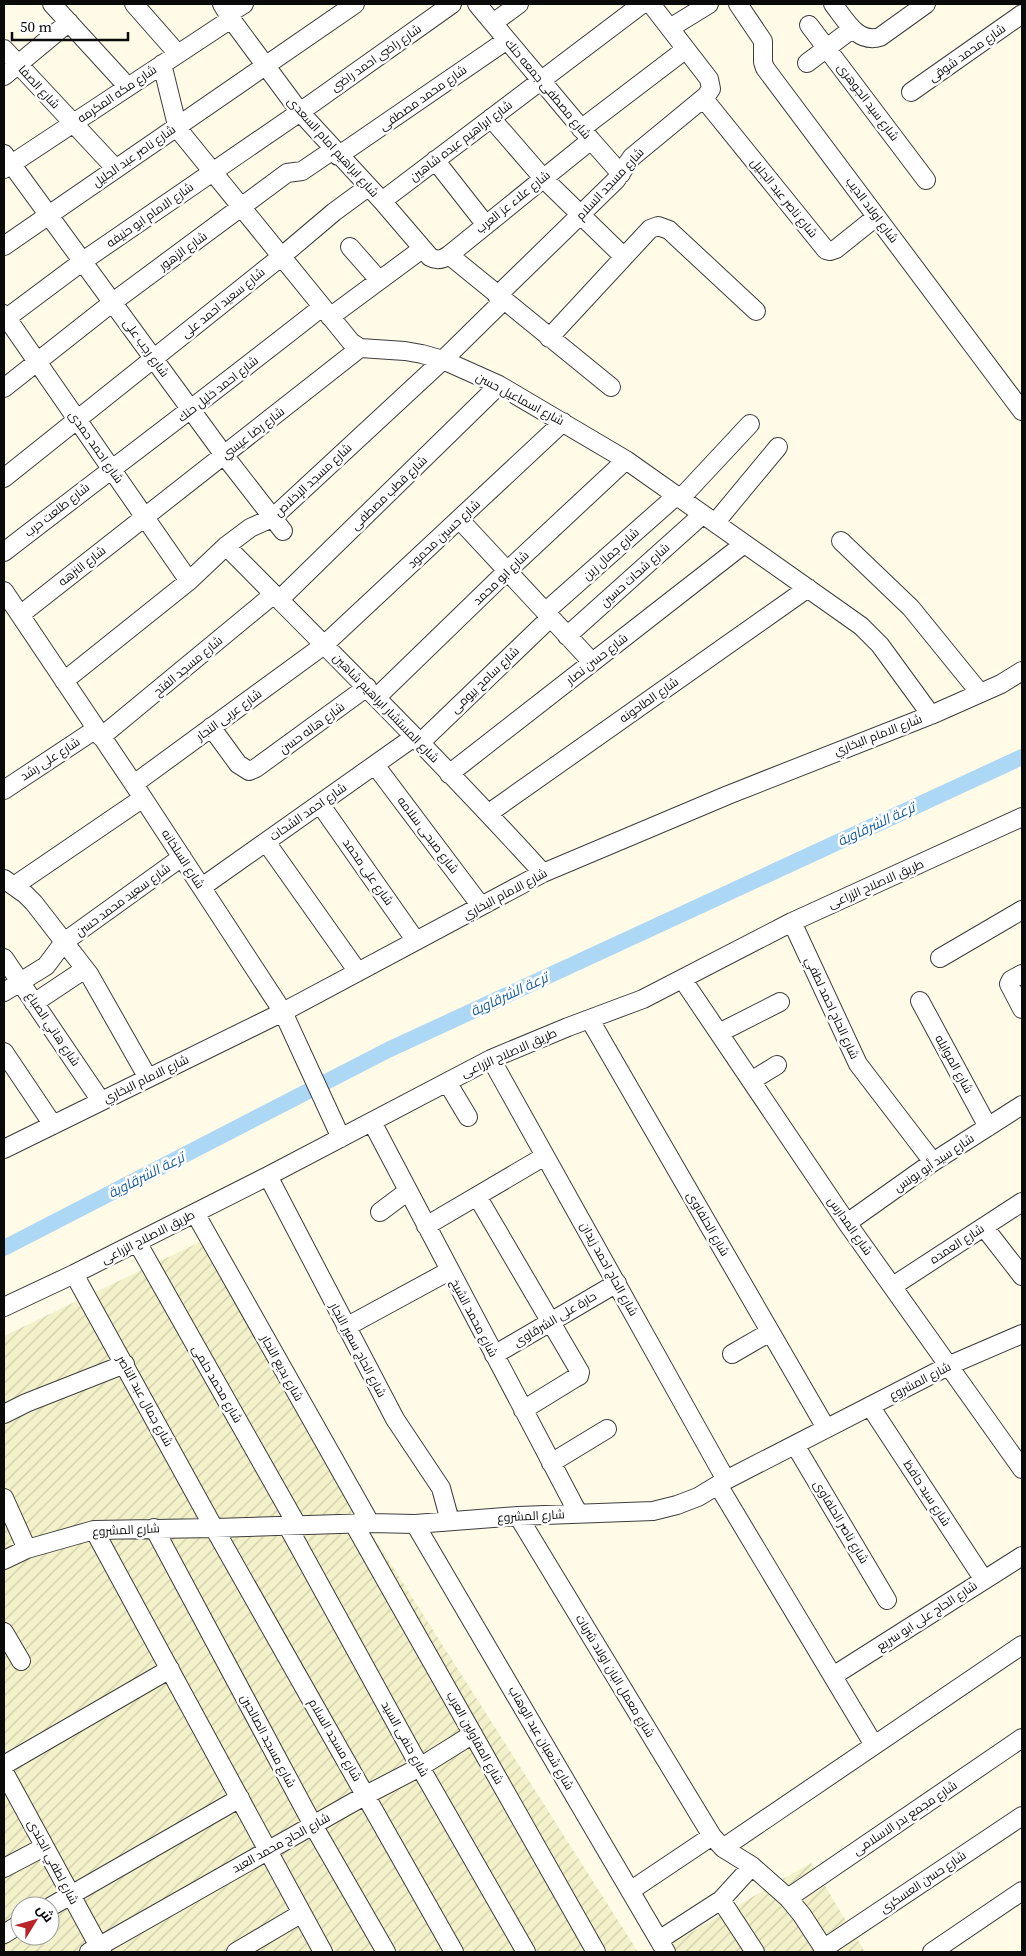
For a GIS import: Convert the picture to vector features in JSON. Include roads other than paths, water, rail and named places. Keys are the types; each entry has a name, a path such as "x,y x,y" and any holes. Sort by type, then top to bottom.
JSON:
{"street":[{"path":"52,4 128,87"},
{"path":"134,4 178,54"},
{"name":"شارع مكه المكرمه","path":"6,162 73,123 178,54 227,12 244,4"},
{"name":"شارع ناصر عبد الجليل","path":"5,242 49,215 355,4"},
{"name":"شارع راضى احمد راضى","path":"300,112 452,4"},
{"name":"شارع مصطفى جمعه حنك","path":"477,4 621,174"},
{"path":"493,23 519,4"},
{"name":"شارع ابراهيم عبده شاهين","path":"382,201 642,4"},
{"path":"651,4 711,84 711,89 706,96"},
{"name":"شارع اولاد الديب","path":"738,4 763,41 763,62 765,68 1022,411"},
{"path":"833,4 857,33 873,40 926,4"},
{"path":"670,28 701,6"},
{"name":"شارع ابراهيم امام السعدى","path":"227,12 264,66 300,112 368,187 435,255 500,299 611,387"},
{"name":"شارع محمد شوقى","path":"911,92 1022,14"},
{"path":"4,76 69,22"},
{"name":"شارع سيد الجوهرى","path":"809,25 926,180"},
{"path":"807,63 827,48 857,33"},
{"name":"شارع محمد مصطفى","path":"336,153 507,40"},
{"name":"شارع الصفا","path":"4,49 116,169"},
{"name":"شارع علاء عز العرب","path":"435,255 486,225 543,178 586,135 686,50"},
{"path":"162,64 178,126 326,312 351,342 360,348"},
{"name":"شارع ناصر عبد الجليل","path":"706,96 708,104 826,250 836,249 876,217"},
{"name":"شارع مسجد السلام","path":"500,299 621,174 632,157 706,96"},
{"name":"شارع الامام ابو حنيفه","path":"5,318 83,261 300,112"},
{"path":"491,118 543,178 624,257"},
{"name":"شارع الزهور","path":"4,388 113,302 287,173 302,171 336,153"},
{"path":"435,160 486,225"},
{"name":"شارع رجب على","path":"6,162 49,215 277,525"},
{"name":"شارع سعيد احمد على","path":"4,478 282,256 334,212 368,187"},
{"path":"549,338 650,230 658,226 669,230 756,311"},
{"path":"350,246 380,280"},
{"name":"شارع احمد خليل حنك","path":"111,469 326,312 380,280 435,255"},
{"name":"شارع مسجد الإخلاص","path":"64,681 189,581 226,546 250,528 277,525 443,360 500,299"},
{"name":"شارع احمد حمدى","path":"5,318 189,581"},
{"name":"شارع اسماعيل حسن","path":"360,348 405,351 443,360 500,385 626,460 808,588 871,635 931,714"},
{"name":"شارع رضا عيسي","path":"145,517 360,348"},
{"name":"شارع قطب مصطفى","path":"277,597 500,385"},
{"name":"شارع حسين محمود","path":"324,645 563,422"},
{"name":"شارع جمال زين","path":"548,615 678,498 750,424"},
{"name":"شارع شحات حسين","path":"567,636 708,519 778,447"},
{"name":"شارع ابو محمد","path":"372,692 507,571 626,460"},
{"name":"شارع طلعت حرب","path":"4,552 111,469"},
{"name":"شارع النزهه","path":"13,613 145,517"},
{"path":"460,519 592,662"},
{"path":"841,541 911,608 980,693"},
{"name":"شارع حسن نصار","path":"449,774 744,544"},
{"name":"شارع المستشار ابراهيم شاهين","path":"226,546 372,692 449,774 489,813 543,873"},
{"name":"شارع الطاحونه","path":"489,813 808,588"},
{"name":"شارع السلخانه","path":"4,592 13,613 64,681 284,1012 341,1138"},
{"name":"شارع مسجد الفتح","path":"99,733 277,597"},
{"name":"شارع سامح بيومى","path":"417,740 548,615"},
{"name":"شارع عربى النجار","path":"9,882 138,791 211,727 324,645"},
{"name":"شارع الامام البخاري","path":"4,1149 284,1012 543,873 736,792 931,714 980,693 1022,671"},
{"name":"شارع هاله حسن","path":"211,727 238,764 249,771 372,692"},
{"name":"شارع على رشد","path":"4,790 99,733"},
{"name":"شارع احمد الشحات","path":"202,887 375,764 417,740"},
{"name":"شارع صبحى سلامه","path":"375,764 481,906"},
{"name":"شارع على محمد","path":"320,804 416,941"},
{"name":"طريق الاصلاح الزراعى","path":"4,1307 74,1274 268,1176 491,1059 642,999 683,980 792,922 1022,817"},
{"path":"266,842 358,972"},
{"name":"شارع سعيد محمد حسن","path":"4,992 46,966 64,942 182,858"},
{"path":"9,882 34,904 85,969 148,1078"},
{"path":"940,958 1022,910"},
{"name":"شارع الحاج احمد لطفي","path":"792,922 858,1064 933,1162"},
{"name":"شارع هاني الصباغ","path":"4,958 101,1101"},
{"path":"34,1003 85,969"},
{"path":"1022,974 1010,980 1009,984 1022,1009"},
{"name":"شارع المدارس","path":"683,980 847,1223 1022,1468"},
{"name":"شارع الموايله","path":"920,1001 988,1127"},
{"path":"719,1033 780,1002"},
{"name":"شارع الحلفاوى","path":"590,1020 826,1428"},
{"path":"4,1052 53,1125"},
{"name":"شارع الحاج احمد زيدان","path":"491,1059 617,1283 722,1482 874,1745"},
{"path":"751,1081 777,1066"},
{"path":"446,1082 468,1118"},
{"name":"شارع سيد أبو يونس","path":"847,1223 933,1162 1022,1105"},
{"name":"شارع محمد الشيخ","path":"372,1122 578,1513"},
{"path":"426,1226 545,1156"},
{"name":"شارع الحاج سمير النجار","path":"268,1176 395,1419 441,1488 450,1521"},
{"path":"380,1212 408,1190"},
{"path":"477,1196 578,1367 579,1376 523,1410"},
{"name":"شارع العمده","path":"892,1286 1022,1202"},
{"name":"شارع بديع النجار","path":"195,1213 362,1523"},
{"path":"984,1227 1022,1276"},
{"name":"شارع محمد حلمى","path":"137,1242 292,1525"},
{"path":"346,1327 449,1271"},
{"name":"شارع جمال عبد الناصر","path":"74,1274 214,1528"},
{"name":"حارة على الشرقاوى","path":"494,1355 617,1283"},
{"path":"732,1354 770,1332"},
{"name":"شارع المشروع","path":"4,1560 27,1550 94,1530 362,1523 415,1524 518,1516 653,1511 691,1500 722,1482 950,1365 1022,1334"},
{"path":"4,1414 26,1403 125,1364"},
{"name":"شارع سيد حافظ","path":"870,1406 984,1580"},
{"path":"552,1463 607,1428"},
{"name":"شارع ناصر الحلفاوى","path":"794,1445 887,1600"},
{"path":"4,1498 27,1550"},
{"name":"شارع معمل البان اولاد شربات","path":"518,1516 717,1842"},
{"name":"شارع المقاولين العرب","path":"362,1523 473,1734 596,1952"},
{"name":"شارع شعبان عبد الوهاب","path":"415,1524 662,1946"},
{"name":"شارع حنفى السيد","path":"292,1525 420,1767 526,1952"},
{"name":"شارع مسجد الصالحين","path":"154,1528 313,1826 386,1952"},
{"name":"شارع مسجد السلام","path":"214,1528 454,1952"},
{"path":"94,1530 323,1952"},
{"name":"شارع الحاج على ابو سريع","path":"833,1676 1022,1556"},
{"path":"4,1632 21,1661"},
{"path":"630,1891 717,1842 874,1745 1022,1645"},
{"path":"4,1765 170,1669"},
{"name":"شارع الحاج محمد العبد","path":"97,1950 366,1795 420,1767 473,1734"},
{"name":"شارع مجمع بدر الاسلامى","path":"788,1898 1022,1738"},
{"name":"شارع لطفي الجندى","path":"4,1772 70,1895 97,1950"},
{"path":"60,1901 240,1798"},
{"name":"شارع حسن العسكرى","path":"825,1950 1022,1816"},
{"path":"717,1842 752,1866 788,1898 802,1915 825,1950"},
{"path":"4,1868 44,1847"},
{"path":"662,1946 721,1900 752,1866"},
{"path":"932,1952 1022,1891"},
{"path":"721,1900 755,1952"},
{"path":"236,1952 302,1913"}],"waterway":[{"name":"ترعة الشرقاوية","path":"4,1248 388,1050 1022,757"}]}
